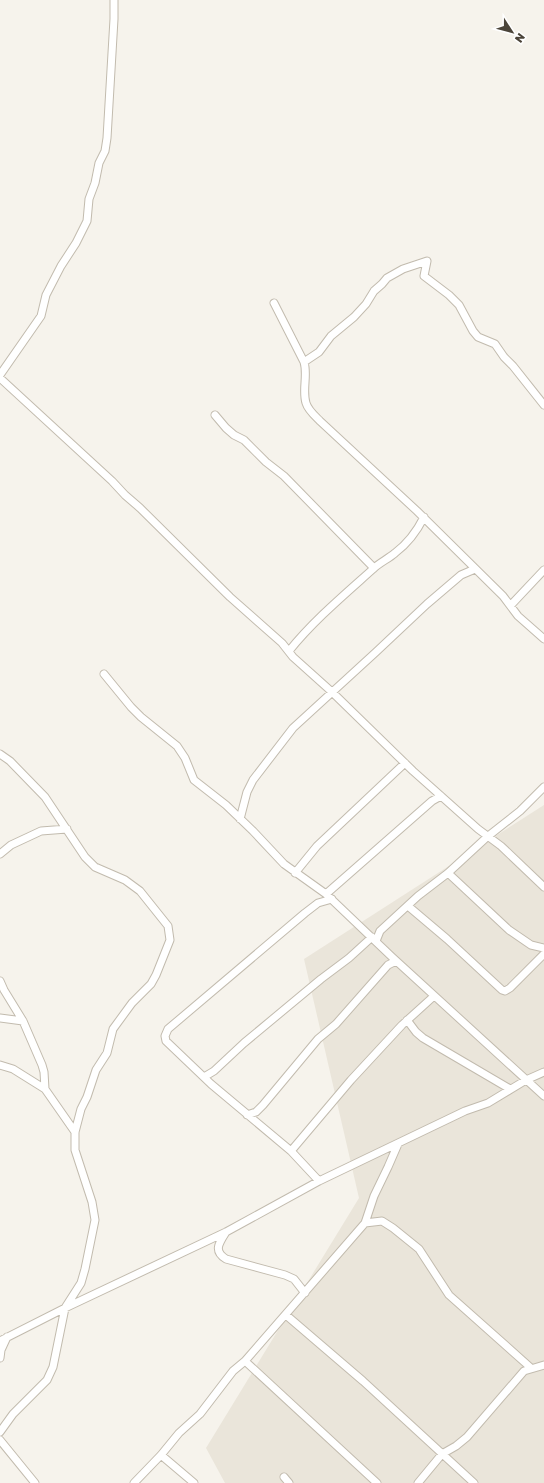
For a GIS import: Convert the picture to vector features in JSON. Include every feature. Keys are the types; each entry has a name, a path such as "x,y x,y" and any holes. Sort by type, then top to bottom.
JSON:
{"street":[{"path":"0,375 41,316 46,295 87,221 89,199 95,183 99,163 105,150 107,138 114,0"},
{"path":"304,362 319,352 332,336 354,317 386,278 403,269 426,261 424,276 459,305 473,331 478,337 495,344 544,405"},
{"path":"274,303 306,368 304,393 306,405 320,421 424,517 511,605 518,616 544,639"},
{"path":"0,378 112,481 225,592 282,643 293,657 406,763 487,837 501,846 544,887"},
{"path":"215,415 226,428 244,440 266,462 284,476 374,568"},
{"path":"288,651 306,630 374,568 396,553 419,528 424,517"},
{"path":"240,819 247,792 253,780 293,728 427,604 461,575 476,569"},
{"path":"511,605 544,570"},
{"path":"104,674 136,712 177,746 185,758 194,780 226,805 284,864 332,899 396,961 544,1096"},
{"path":"0,754 10,761 45,796 85,857 95,867 125,880 140,891 168,926 170,940 151,984 132,1003 113,1029 107,1053 96,1070 87,1097 81,1109 75,1132 75,1150 92,1202 95,1220 81,1283 65,1308 53,1367 47,1380 13,1414 0,1432"},
{"path":"296,873 317,846 406,763"},
{"path":"204,1077 214,1071 244,1043 321,979 349,958 448,873 487,837 520,811 544,787"},
{"path":"326,894 432,801 442,796"},
{"path":"0,854 11,845 41,831 67,829"},
{"path":"448,873 510,930 531,945 544,948"},
{"path":"319,1181 290,1151 212,1085 166,1041 165,1036 168,1029 314,905 332,899"},
{"path":"408,906 447,939 502,990 505,991 510,988 544,954"},
{"path":"388,965 389,954"},
{"path":"247,1115 256,1112 263,1105 318,1039 336,1024 388,965 396,961"},
{"path":"0,980 4,990 23,1021 42,1065 45,1089"},
{"path":"290,1151 351,1080 407,1020 434,996"},
{"path":"0,1018 23,1021"},
{"path":"407,1020 416,1032 423,1038 510,1089"},
{"path":"0,1065 13,1070 45,1089 75,1132"},
{"path":"212,1085 214,1071"},
{"path":"0,1341 65,1308 226,1232 319,1181 465,1111 488,1103 526,1080 544,1072"},
{"path":"134,1483 162,1455 179,1433 200,1414 233,1371 245,1361 365,1223 374,1196 398,1144"},
{"path":"365,1223 382,1221 419,1249 449,1295 531,1368"},
{"path":"226,1232 220,1242 218,1250 220,1256 226,1259 286,1275 294,1279 305,1293"},
{"path":"286,1315 363,1381 474,1483"},
{"path":"0,1358 8,1336"},
{"path":"245,1361 377,1483"},
{"path":"418,1483 442,1454 456,1446 467,1437 524,1371 544,1365"},
{"path":"0,1440 35,1483"},
{"path":"162,1455 194,1483"},
{"path":"284,1477 289,1483"}],"shaded area":[{"path":"544,805 544,1483 225,1483 206,1448 359,1198 304,959"}]}
